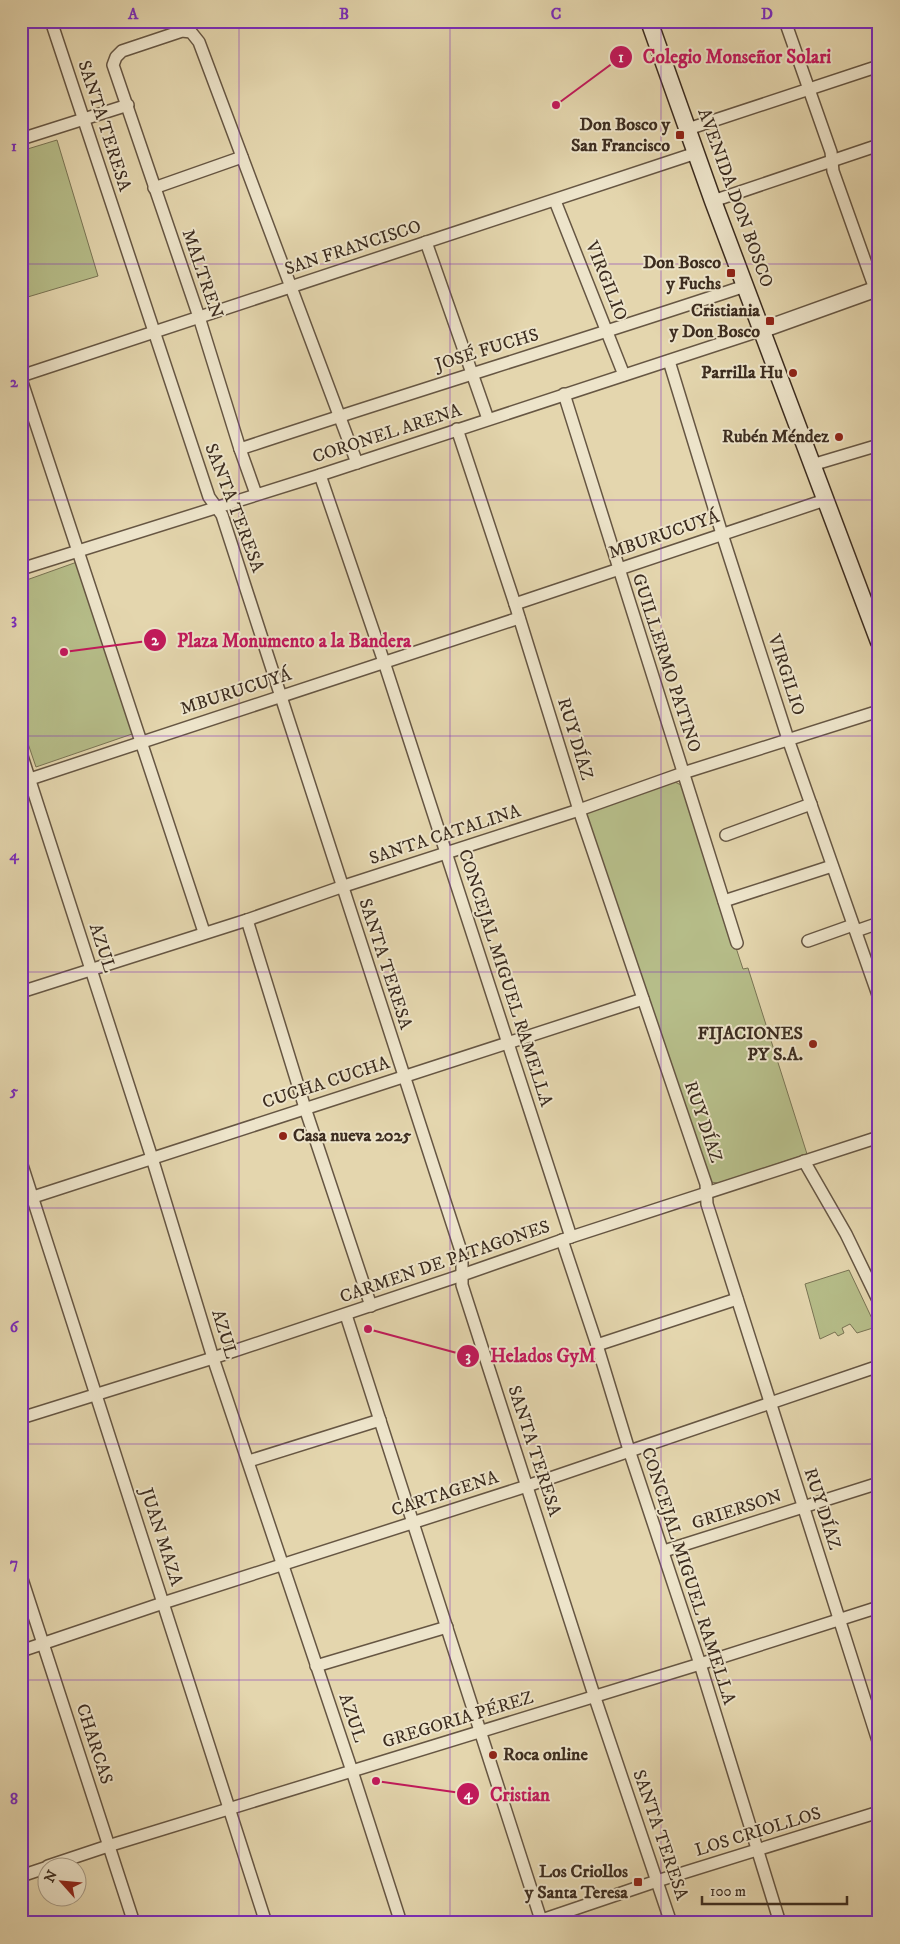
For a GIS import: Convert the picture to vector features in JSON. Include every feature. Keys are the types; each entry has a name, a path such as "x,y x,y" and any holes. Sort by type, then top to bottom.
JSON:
{"main road":[{"name":"AVENIDA DON BOSCO","path":"651,22 713,201 825,500 873,611 879,642"}],"street":[{"name":"SANTA TERESA","path":"51,21 82,120 209,497 222,515 341,887 462,1254 462,1285 594,1695 671,1923"},
{"path":"762,330 877,289 833,171 831,152 785,21"},
{"name":"MALTREN","path":"242,157 199,42 191,32 182,30 122,51 116,57 114,65 256,494"},
{"path":"688,129 879,66"},
{"path":"21,139 128,105"},
{"path":"713,201 879,146"},
{"name":"SAN FRANCISCO","path":"21,377 696,153"},
{"path":"154,188 242,157 356,463"},
{"name":"VIRGILIO","path":"555,201 624,375"},
{"path":"426,242 488,419"},
{"name":"JOSÉ FUCHS","path":"240,449 745,286"},
{"name":"CORONEL ARENA","path":"21,569 320,475 762,330"},
{"name":"VIRGILIO","path":"669,361 788,739 879,998"},
{"path":"21,377 204,932"},
{"name":"GUILLERMO PATINO","path":"564,394 736,943"},
{"name":"RUY DÍAZ","path":"457,429 515,604 579,810 706,1184 707,1204 879,1744"},
{"path":"812,465 879,445"},
{"name":"CONCEJAL MIGUEL RAMELLA","path":"320,475 384,662 509,1043 629,1450 664,1551 780,1923"},
{"name":"MBURUCUYÁ","path":"515,604 825,500"},
{"name":"MBURUCUYÁ","path":"26,780 519,618"},
{"name":"SANTA CATALINA","path":"21,992 204,932 247,920 341,887 579,810 683,773 879,710"},
{"name":"AZUL","path":"21,753 26,780 152,1158 213,1358 249,1461 401,1923"},
{"path":"726,835 811,804"},
{"path":"724,901 832,866"},
{"path":"247,920 305,1108 371,1306"},
{"path":"808,941 879,923"},
{"name":"CUCHA CUCHA","path":"21,1201 643,999"},
{"name":"CARMEN DE PATAGONES","path":"21,1418 213,1358 567,1238 879,1137"},
{"path":"804,1161 846,1234 879,1302"},
{"name":"JUAN MAZA","path":"21,1162 266,1923"},
{"path":"598,1345 737,1299"},
{"path":"346,1314 447,1627 539,1922"},
{"name":"CARTAGENA","path":"21,1651 163,1602 527,1486 879,1366"},
{"path":"249,1461 380,1420"},
{"name":"GRIERSON","path":"664,1551 879,1483"},
{"name":"CHARCAS","path":"21,1576 134,1923"},
{"name":"GREGORIA PÉREZ","path":"79,1856 594,1695 700,1664 879,1606"},
{"path":"316,1666 447,1627"},
{"name":"LOS CRIOLLOS","path":"539,1922 657,1881 879,1812"},
{"name":"GREGORIA PÉREZ","path":"21,1876 38,1870"}],"green space":[{"path":"57,140 98,276 21,299 21,151"},
{"path":"77,562 135,733 36,767 21,723 21,582"},
{"path":"675,782 683,786 743,969 748,968 807,1154 718,1183 710,1182 585,816 587,812"},
{"path":"849,1270 876,1327 857,1333 850,1324 842,1328 844,1333 838,1336 835,1332 820,1339 805,1284"}],"place":[{"name":"Colegio Monseñor Solari","path":"556,105"},
{"name":"Don Bosco y San Francisco","path":"680,135"},
{"name":"Don Bosco y Fuchs","path":"731,273"},
{"name":"Cristiania y Don Bosco","path":"770,321"},
{"name":"Parrilla Hu","path":"793,373"},
{"name":"Rubén Méndez","path":"839,437"},
{"name":"Plaza Monumento a la Bandera","path":"64,652"},
{"name":"FIJACIONES PY S.A.","path":"813,1044"},
{"name":"Casa nueva 2025","path":"283,1136"},
{"name":"Helados GyM","path":"368,1329"},
{"name":"Roca online","path":"493,1755"},
{"name":"Cristian","path":"376,1781"},
{"name":"Los Criollos y Santa Teresa","path":"638,1882"}]}
